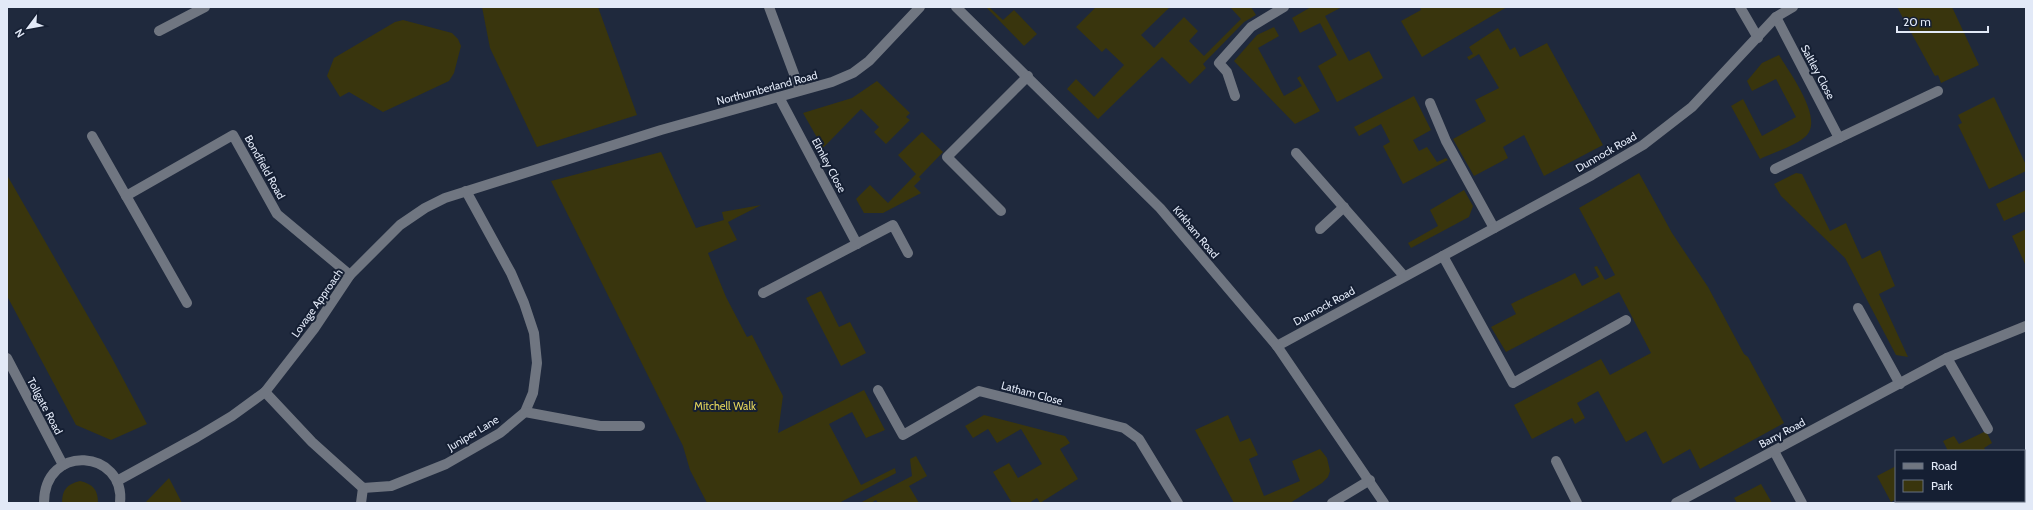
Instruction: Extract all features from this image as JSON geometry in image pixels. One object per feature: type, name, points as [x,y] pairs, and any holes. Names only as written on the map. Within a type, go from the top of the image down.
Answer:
[{"type":"street","points":[[159,31],[194,9],[204,7]]},
{"type":"street","points":[[769,7],[800,90]]},
{"type":"street","name":"Northumberland Road","points":[[596,150],[661,130],[832,82],[853,73],[869,61],[920,7]]},
{"type":"street","name":"Kirkham Road","points":[[956,7],[1028,76],[1160,208],[1277,346],[1370,480],[1384,503]]},
{"type":"street","points":[[1235,96],[1228,72],[1219,63],[1251,27],[1284,7]]},
{"type":"street","points":[[1740,7],[1758,38]]},
{"type":"street","name":"Dunnock Road","points":[[1277,346],[1643,145],[1692,107],[1776,17],[1793,7]]},
{"type":"street","name":"Saltley Close","points":[[1776,17],[1839,138]]},
{"type":"street","points":[[1001,211],[947,156],[1028,76]]},
{"type":"street","points":[[1774,169],[1938,91]]},
{"type":"street","name":"Elmley Close","points":[[779,97],[857,244]]},
{"type":"street","points":[[1430,103],[1446,141],[1494,228]]},
{"type":"street","name":"Bondfield Road","points":[[126,196],[233,135],[277,214],[350,274]]},
{"type":"street","points":[[92,136],[187,303]]},
{"type":"street","name":"Lovage Approach","points":[[117,481],[198,437],[232,416],[265,392],[314,329],[350,274],[400,225],[425,208],[445,198],[596,150]]},
{"type":"street","points":[[1296,153],[1404,276]]},
{"type":"street","name":"Juniper Lane","points":[[363,488],[391,486],[446,464],[500,433],[525,412],[533,393],[537,364],[534,333],[524,303],[511,273],[466,191]]},
{"type":"street","points":[[1320,228],[1344,207]]},
{"type":"street","points":[[763,293],[893,225],[908,253]]},
{"type":"street","points":[[1443,256],[1513,383],[1626,320]]},
{"type":"street","points":[[1858,308],[1900,384]]},
{"type":"street","name":"Barry Road","points":[[1676,503],[1947,358],[2026,326]]},
{"type":"street","name":"Tollgate Road","points":[[7,358],[62,465]]},
{"type":"street","points":[[1947,358],[1988,429]]},
{"type":"street","name":"Latham Close","points":[[878,390],[902,435],[980,391],[1124,428],[1139,439],[1178,503]]},
{"type":"street","points":[[265,392],[312,442],[363,488],[361,503]]},
{"type":"street","points":[[525,412],[600,426],[640,426]]},
{"type":"street","points":[[1774,451],[1802,503]]},
{"type":"street","points":[[44,503],[44,489],[50,475],[62,465],[78,460],[94,461],[108,469],[117,481],[120,503]]},
{"type":"street","points":[[1556,461],[1578,503]]},
{"type":"street","points":[[1332,503],[1370,480]]},
{"type":"green space","points":[[482,7],[598,7],[637,115],[537,147],[490,48]]},
{"type":"green space","points":[[986,7],[989,7],[1003,20],[1014,10],[1037,34],[1024,46]]},
{"type":"green space","points":[[1096,7],[1170,7],[1141,35],[1154,48],[1184,17],[1198,31],[1189,41],[1204,56],[1241,19],[1230,7],[1251,7],[1256,15],[1244,22],[1203,64],[1206,68],[1190,84],[1162,57],[1098,119],[1067,89],[1076,79],[1094,97],[1124,65],[1106,48],[1102,52],[1076,27]]},
{"type":"green space","points":[[1311,7],[1342,7],[1325,16],[1349,61],[1369,51],[1383,78],[1337,102],[1318,66],[1337,55],[1320,23],[1300,33],[1292,18]]},
{"type":"green space","points":[[1420,7],[1507,7],[1422,57],[1401,21],[1421,10]]},
{"type":"green space","points":[[1897,7],[1952,7],[1979,65],[1941,83],[1938,75],[1935,76]]},
{"type":"green space","points":[[403,20],[452,33],[458,39],[461,46],[454,73],[449,81],[383,112],[349,92],[340,97],[327,76],[334,58],[395,22]]},
{"type":"green space","points":[[1274,27],[1279,36],[1258,48],[1284,96],[1302,86],[1297,78],[1300,76],[1320,111],[1295,124],[1234,61],[1257,35]]},
{"type":"green space","points":[[1498,28],[1510,50],[1515,47],[1520,57],[1547,43],[1603,145],[1544,176],[1524,135],[1503,147],[1508,158],[1474,176],[1453,139],[1486,121],[1475,100],[1499,88],[1479,54],[1469,60],[1467,57],[1473,54],[1469,47]]},
{"type":"green space","points":[[1779,55],[1808,106],[1811,117],[1811,127],[1803,139],[1760,159],[1731,106],[1743,99],[1762,136],[1796,117],[1776,79],[1752,91],[1747,81],[1762,63]]},
{"type":"green space","points":[[877,81],[910,113],[906,117],[910,120],[886,144],[874,132],[879,127],[861,109],[823,148],[803,113],[852,98]]},
{"type":"green space","points":[[1414,96],[1431,130],[1413,140],[1419,151],[1427,147],[1437,162],[1446,158],[1448,160],[1403,184],[1383,146],[1390,142],[1381,124],[1359,136],[1354,127]]},
{"type":"green space","points":[[1994,97],[2026,165],[2026,171],[1989,189],[1958,125],[1962,123],[1958,115]]},
{"type":"green space","points":[[922,132],[943,152],[919,177],[921,179],[914,186],[921,193],[883,213],[864,213],[856,199],[870,185],[888,203],[916,174],[898,155]]},
{"type":"green space","name":"Mitchell Walk","points":[[661,152],[696,228],[724,220],[722,212],[761,205],[728,222],[737,240],[708,253],[726,297],[747,337],[752,335],[783,396],[778,433],[864,390],[885,430],[866,438],[852,412],[829,424],[861,485],[895,468],[896,473],[839,503],[707,503],[690,470],[683,446],[551,181]]},
{"type":"green space","points":[[1639,173],[1672,233],[1708,287],[1744,354],[1748,357],[1784,423],[1700,469],[1690,449],[1663,464],[1646,431],[1626,442],[1598,391],[1577,403],[1585,418],[1575,424],[1572,418],[1532,439],[1514,405],[1601,359],[1610,375],[1651,353],[1619,292],[1506,352],[1491,327],[1516,314],[1511,304],[1575,273],[1582,286],[1599,277],[1594,267],[1597,266],[1605,280],[1615,275],[1579,208]]},
{"type":"green space","points":[[1796,173],[1802,174],[1830,231],[1846,223],[1862,259],[1880,250],[1895,286],[1879,294],[1908,357],[1896,355],[1845,258],[1781,196],[1774,184]]},
{"type":"green space","points":[[7,175],[112,358],[147,424],[111,440],[76,425],[7,296]]},
{"type":"green space","points":[[1464,190],[1473,206],[1469,217],[1411,248],[1408,243],[1438,226],[1430,210]]},
{"type":"green space","points":[[2026,190],[2026,211],[2004,221],[1996,204]]},
{"type":"green space","points":[[2026,229],[2026,266],[2012,236]]},
{"type":"green space","points":[[821,291],[839,327],[850,322],[866,353],[841,366],[806,298]]},
{"type":"green space","points":[[984,415],[1065,436],[1070,443],[1060,449],[1078,479],[1040,503],[1037,498],[1029,503],[1012,503],[993,472],[1009,463],[1018,478],[1042,464],[1021,429],[997,443],[988,429],[973,438],[965,426]]},
{"type":"green space","points":[[1228,415],[1240,442],[1250,438],[1258,455],[1249,459],[1264,496],[1300,481],[1292,461],[1320,449],[1327,458],[1330,471],[1328,477],[1322,483],[1290,503],[1234,503],[1195,430]]},
{"type":"green space","points":[[1986,431],[1992,443],[1984,448],[1985,450],[1948,450],[1943,441],[1954,436],[1959,444]]},
{"type":"green space","points":[[916,456],[927,476],[909,486],[919,503],[878,503],[876,500],[871,503],[860,503],[912,476],[910,459]]},
{"type":"green space","points":[[1895,467],[1895,500],[1891,502],[1877,476]]},
{"type":"green space","points":[[169,478],[182,503],[145,503]]},
{"type":"green space","points":[[80,481],[94,488],[97,494],[98,503],[62,503],[63,494],[66,488]]},
{"type":"green space","points":[[1761,484],[1772,503],[1737,503],[1734,498]]}]
